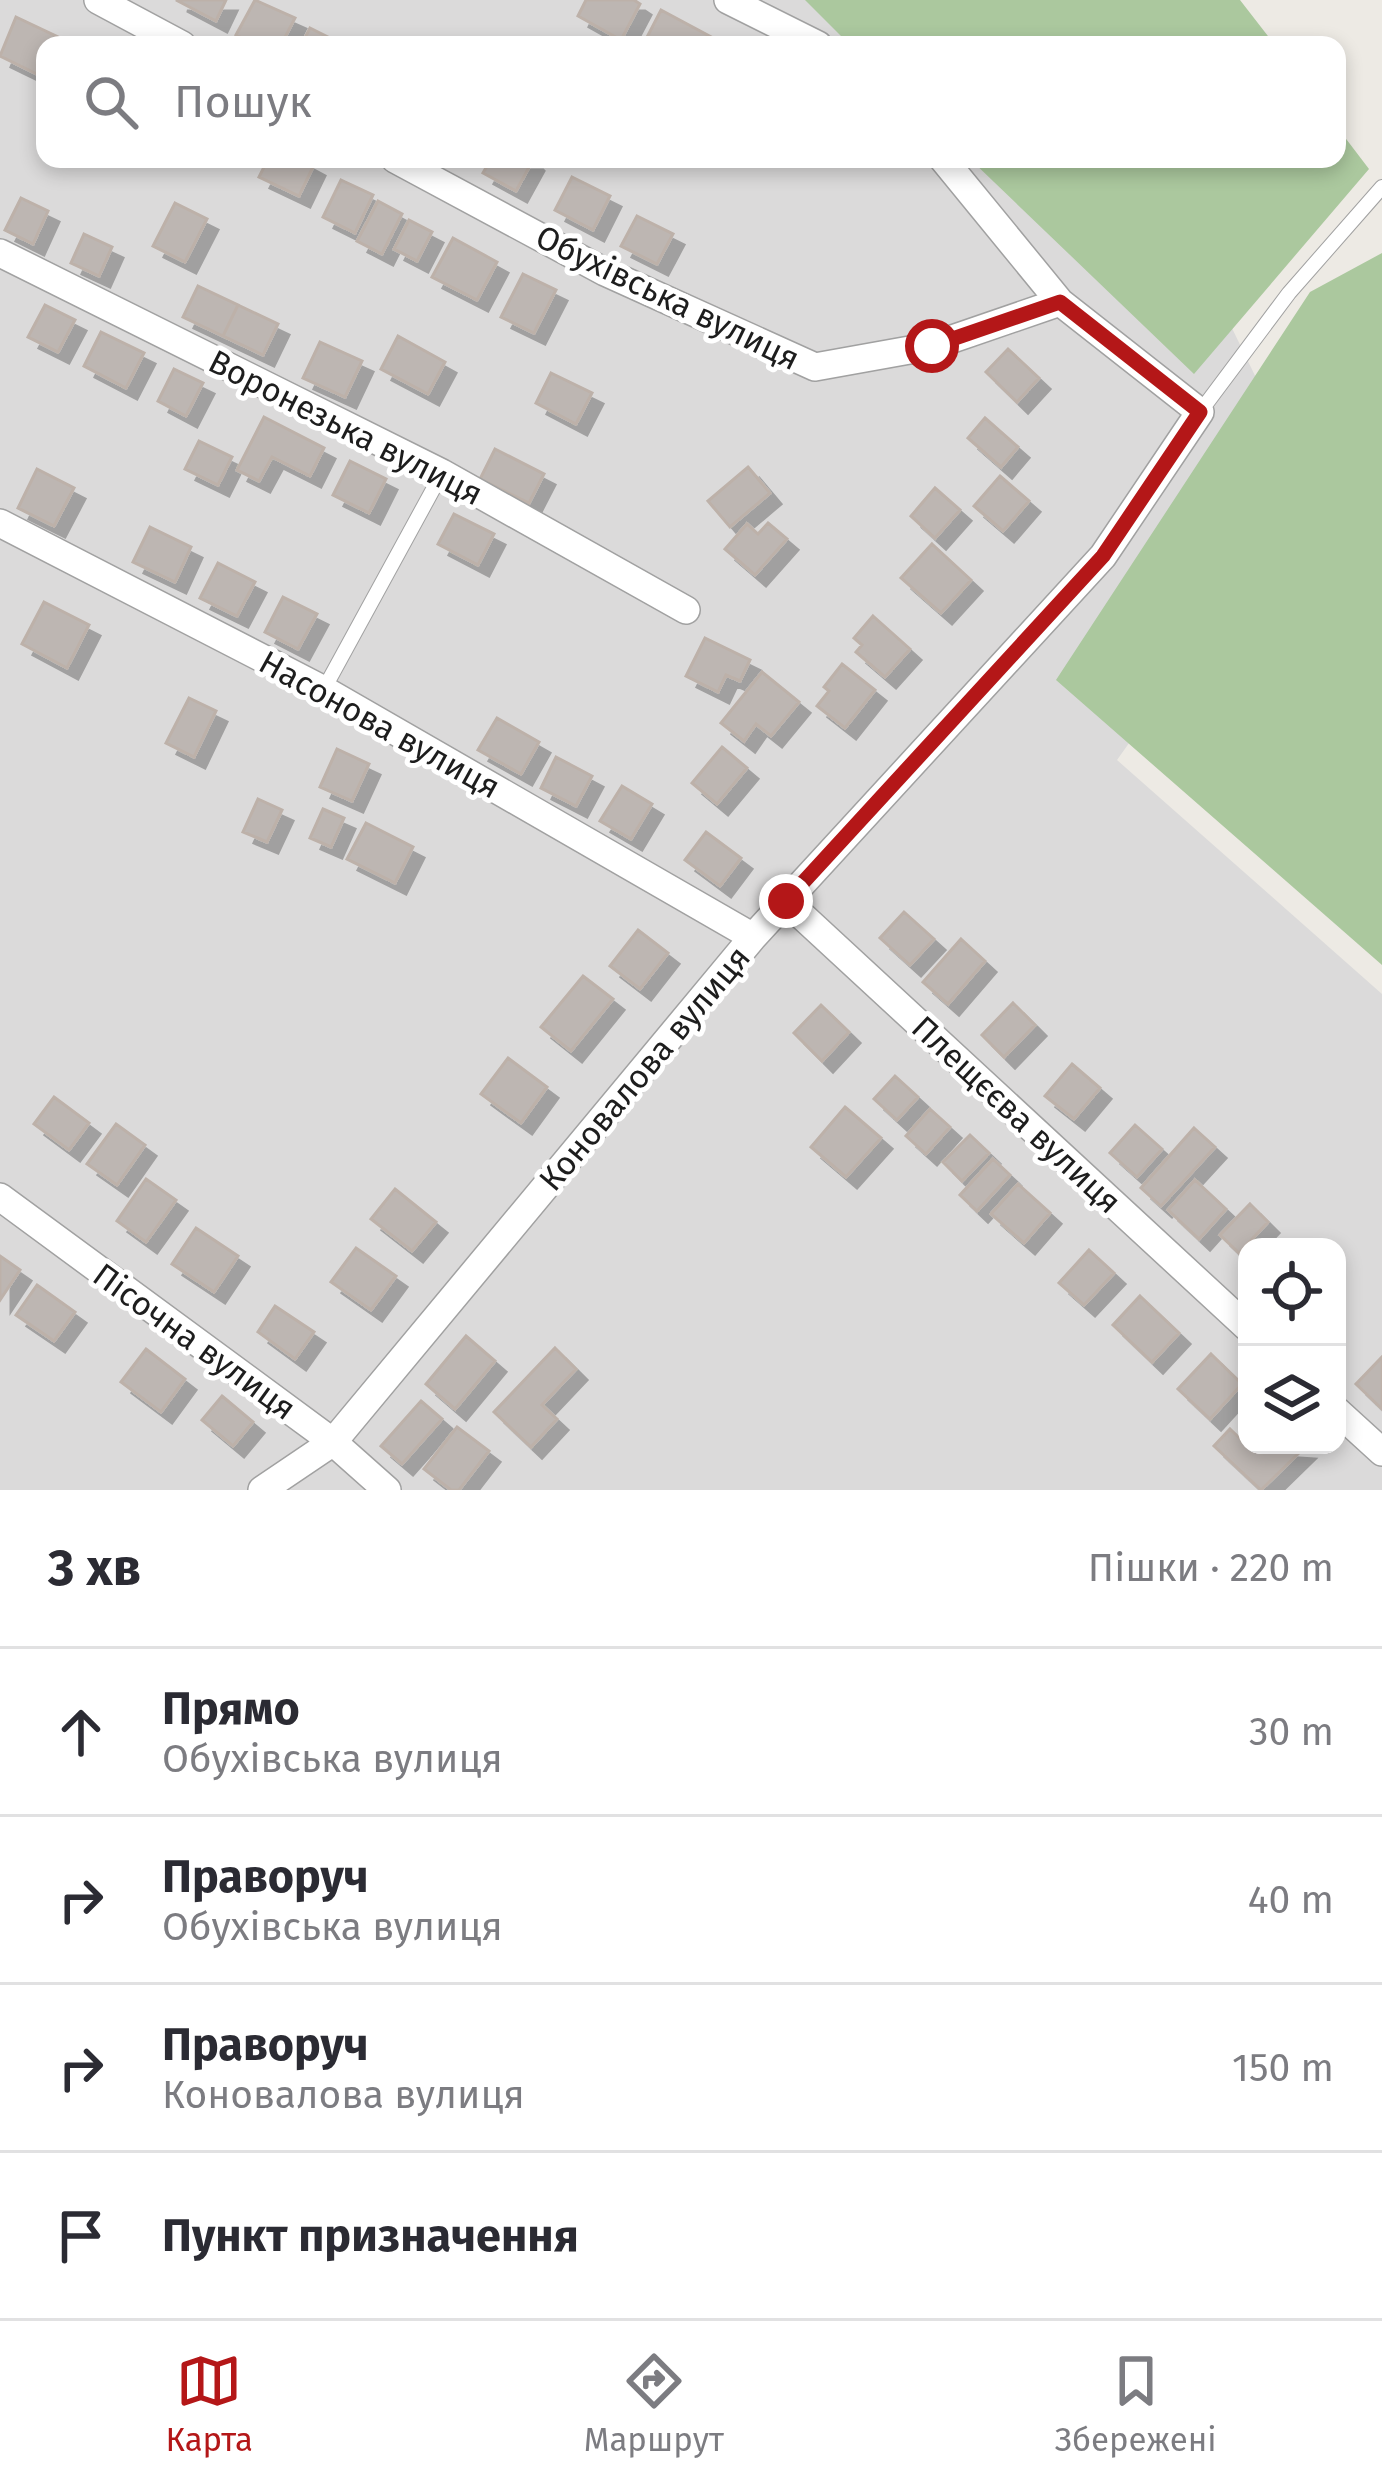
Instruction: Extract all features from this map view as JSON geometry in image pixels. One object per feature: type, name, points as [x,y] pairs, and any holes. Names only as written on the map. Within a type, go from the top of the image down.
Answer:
[{"type":"street","points":[[98,0],[165,36]]},
{"type":"street","points":[[728,0],[776,11],[807,36]]},
{"type":"street","name":"Обухівська вулиця","points":[[412,168],[605,272],[815,368],[932,346],[1060,302]]},
{"type":"street","points":[[950,168],[1060,302],[1200,412]]},
{"type":"street","name":"Воронезька вулиця","points":[[0,254],[442,473],[686,610]]},
{"type":"street","name":"Коновалова вулиця","points":[[262,1490],[333,1442],[753,937],[1103,556],[1200,412]]},
{"type":"street","name":"Насонова вулиця","points":[[0,523],[324,689],[753,937]]},
{"type":"street","name":"Плещєєва вулиця","points":[[786,901],[1238,1319]]},
{"type":"street","name":"Пісочна вулиця","points":[[0,1197],[333,1442],[387,1490]]},
{"type":"street","points":[[1346,1419],[1382,1452]]},
{"type":"lane","points":[[1200,412],[1289,293],[1382,187]]},
{"type":"lane","points":[[324,689],[442,473]]},
{"type":"shaded area","points":[[0,0],[1073,0],[1091,36],[36,36],[36,168],[1154,168],[1310,489],[1117,760],[1382,994],[1382,1490],[0,1490]]},
{"type":"green space","points":[[805,0],[1240,0],[1268,36],[841,36]]},
{"type":"green space","points":[[1346,139],[1369,169],[1194,374],[979,168],[1346,168]]},
{"type":"green space","points":[[1382,253],[1382,965],[1056,680],[1310,292]]},
{"type":"building","points":[[176,0],[226,0],[216,21]]},
{"type":"building","points":[[255,0],[295,18],[286,36],[236,35]]},
{"type":"building","points":[[586,0],[640,4],[623,36],[614,36],[578,16]]},
{"type":"building","points":[[661,10],[710,36],[648,36]]},
{"type":"building","points":[[16,17],[56,36],[36,36],[36,74],[0,56]]},
{"type":"building","points":[[264,168],[313,168],[299,196],[259,177]]},
{"type":"building","points":[[486,168],[529,168],[516,191],[483,173]]},
{"type":"building","points":[[572,177],[610,196],[593,230],[555,210]]},
{"type":"building","points":[[341,180],[373,195],[355,233],[323,217]]},
{"type":"building","points":[[21,198],[48,211],[33,244],[5,230]]},
{"type":"building","points":[[378,201],[402,214],[382,254],[357,241]]},
{"type":"building","points":[[175,203],[207,219],[185,262],[153,246]]},
{"type":"building","points":[[637,216],[673,234],[657,264],[621,246]]},
{"type":"building","points":[[409,220],[432,232],[417,261],[394,249]]},
{"type":"building","points":[[84,234],[112,247],[99,276],[71,263]]},
{"type":"building","points":[[453,238],[497,262],[477,300],[432,277]]},
{"type":"building","points":[[523,274],[556,290],[534,333],[501,317]]},
{"type":"building","points":[[198,286],[238,305],[223,336],[183,317]]},
{"type":"building","points":[[45,305],[75,320],[58,352],[28,337]]},
{"type":"building","points":[[238,305],[278,324],[263,355],[223,336]]},
{"type":"building","points":[[101,332],[144,353],[126,388],[84,366]]},
{"type":"building","points":[[398,336],[445,362],[428,394],[381,369]]},
{"type":"building","points":[[320,342],[362,361],[345,397],[303,378]]},
{"type":"building","points":[[1008,349],[1039,378],[1017,402],[986,372]]},
{"type":"building","points":[[174,369],[203,383],[186,416],[158,401]]},
{"type":"building","points":[[551,373],[592,393],[576,424],[536,403]]},
{"type":"building","points":[[264,417],[324,448],[310,476],[272,457],[259,481],[237,470]]},
{"type":"building","points":[[985,418],[1018,447],[1001,467],[968,438]]},
{"type":"building","points":[[199,441],[232,457],[218,485],[185,469]]},
{"type":"building","points":[[495,449],[544,474],[529,503],[480,479]]},
{"type":"building","points":[[350,461],[386,479],[369,513],[333,495]]},
{"type":"building","points":[[748,467],[770,493],[730,527],[708,501]]},
{"type":"building","points":[[37,469],[74,488],[54,526],[18,508]]},
{"type":"building","points":[[1000,476],[1029,501],[1003,531],[974,506]]},
{"type":"building","points":[[935,488],[960,510],[935,538],[911,516]]},
{"type":"building","points":[[454,514],[494,534],[478,565],[438,544]]},
{"type":"building","points":[[768,523],[787,539],[755,575],[725,549],[747,524],[758,534]]},
{"type":"building","points":[[150,527],[191,547],[175,582],[133,562]]},
{"type":"building","points":[[932,544],[971,580],[941,613],[901,578]]},
{"type":"building","points":[[218,563],[255,582],[237,616],[200,598]]},
{"type":"building","points":[[283,597],[317,614],[298,649],[265,632]]},
{"type":"building","points":[[44,602],[89,625],[67,668],[22,644]]},
{"type":"building","points":[[873,616],[910,649],[885,677],[856,652],[862,645],[854,638]]},
{"type":"building","points":[[705,638],[750,660],[740,681],[726,675],[718,692],[686,676]]},
{"type":"building","points":[[842,664],[875,690],[845,728],[817,706],[829,691],[824,687]]},
{"type":"building","points":[[762,672],[799,702],[771,736],[756,724],[744,741],[721,723]]},
{"type":"building","points":[[189,698],[216,711],[194,757],[166,743]]},
{"type":"building","points":[[497,718],[539,742],[521,774],[478,750]]},
{"type":"building","points":[[722,747],[747,768],[717,804],[692,783]]},
{"type":"building","points":[[337,749],[369,764],[352,801],[320,787]]},
{"type":"building","points":[[556,757],[592,776],[576,806],[541,788]]},
{"type":"building","points":[[622,786],[652,804],[631,839],[600,821]]},
{"type":"building","points":[[258,799],[282,810],[267,842],[243,832]]},
{"type":"building","points":[[323,809],[344,818],[331,847],[310,838]]},
{"type":"building","points":[[366,823],[413,847],[395,883],[347,859]]},
{"type":"building","points":[[706,832],[741,858],[720,886],[685,860]]},
{"type":"building","points":[[904,912],[934,939],[910,965],[880,938]]},
{"type":"building","points":[[638,930],[668,953],[640,989],[610,966]]},
{"type":"building","points":[[961,939],[985,961],[948,1004],[923,982]]},
{"type":"building","points":[[583,976],[613,999],[571,1051],[541,1027]]},
{"type":"building","points":[[1013,1003],[1035,1025],[1004,1057],[982,1035]]},
{"type":"building","points":[[821,1005],[849,1032],[822,1061],[794,1033]]},
{"type":"building","points":[[508,1058],[547,1087],[521,1123],[481,1094]]},
{"type":"building","points":[[1072,1064],[1100,1088],[1074,1119],[1045,1096]]},
{"type":"building","points":[[895,1076],[918,1097],[897,1120],[874,1099]]},
{"type":"building","points":[[54,1097],[89,1123],[69,1150],[34,1124]]},
{"type":"building","points":[[845,1107],[881,1138],[846,1177],[811,1147]]},
{"type":"building","points":[[930,1109],[950,1127],[926,1154],[906,1136]]},
{"type":"building","points":[[116,1124],[145,1145],[117,1185],[87,1164]]},
{"type":"building","points":[[1135,1125],[1162,1149],[1137,1177],[1110,1153]]},
{"type":"building","points":[[1194,1128],[1215,1147],[1161,1206],[1141,1188]]},
{"type":"building","points":[[970,1135],[989,1153],[962,1181],[943,1162]]},
{"type":"building","points":[[993,1159],[1010,1175],[977,1211],[960,1195]]},
{"type":"building","points":[[146,1179],[176,1200],[146,1242],[117,1221]]},
{"type":"building","points":[[1195,1180],[1226,1209],[1199,1239],[1168,1210]]},
{"type":"building","points":[[1018,1184],[1050,1213],[1024,1243],[991,1214]]},
{"type":"building","points":[[395,1189],[436,1222],[412,1251],[371,1219]]},
{"type":"building","points":[[1250,1204],[1268,1222],[1253,1238],[1238,1238],[1238,1252],[1220,1235]]},
{"type":"building","points":[[196,1228],[238,1256],[214,1292],[172,1264]]},
{"type":"building","points":[[356,1248],[396,1276],[371,1310],[331,1282]]},
{"type":"building","points":[[1089,1250],[1114,1273],[1084,1305],[1059,1283]]},
{"type":"building","points":[[0,1256],[20,1270],[0,1300]]},
{"type":"building","points":[[37,1285],[75,1312],[54,1341],[16,1315]]},
{"type":"building","points":[[1140,1296],[1179,1333],[1152,1362],[1113,1325]]},
{"type":"building","points":[[275,1306],[314,1332],[295,1359],[258,1332]]},
{"type":"building","points":[[466,1336],[495,1361],[455,1409],[426,1384]]},
{"type":"building","points":[[555,1348],[576,1369],[542,1405],[557,1419],[531,1447],[494,1412]]},
{"type":"building","points":[[146,1349],[185,1379],[161,1412],[121,1382]]},
{"type":"building","points":[[1211,1354],[1238,1380],[1238,1388],[1210,1419],[1178,1389]]},
{"type":"building","points":[[1382,1357],[1382,1409],[1356,1384]]},
{"type":"building","points":[[222,1396],[253,1422],[233,1446],[202,1420]]},
{"type":"building","points":[[421,1401],[442,1419],[402,1464],[381,1446]]},
{"type":"building","points":[[457,1427],[489,1451],[459,1490],[451,1490],[424,1469]]},
{"type":"building","points":[[1230,1429],[1238,1437],[1238,1454],[1298,1454],[1261,1490],[1214,1446]]},
{"type":"route","points":[[786,901],[1103,556],[1200,412],[1060,302],[932,346]]}]
